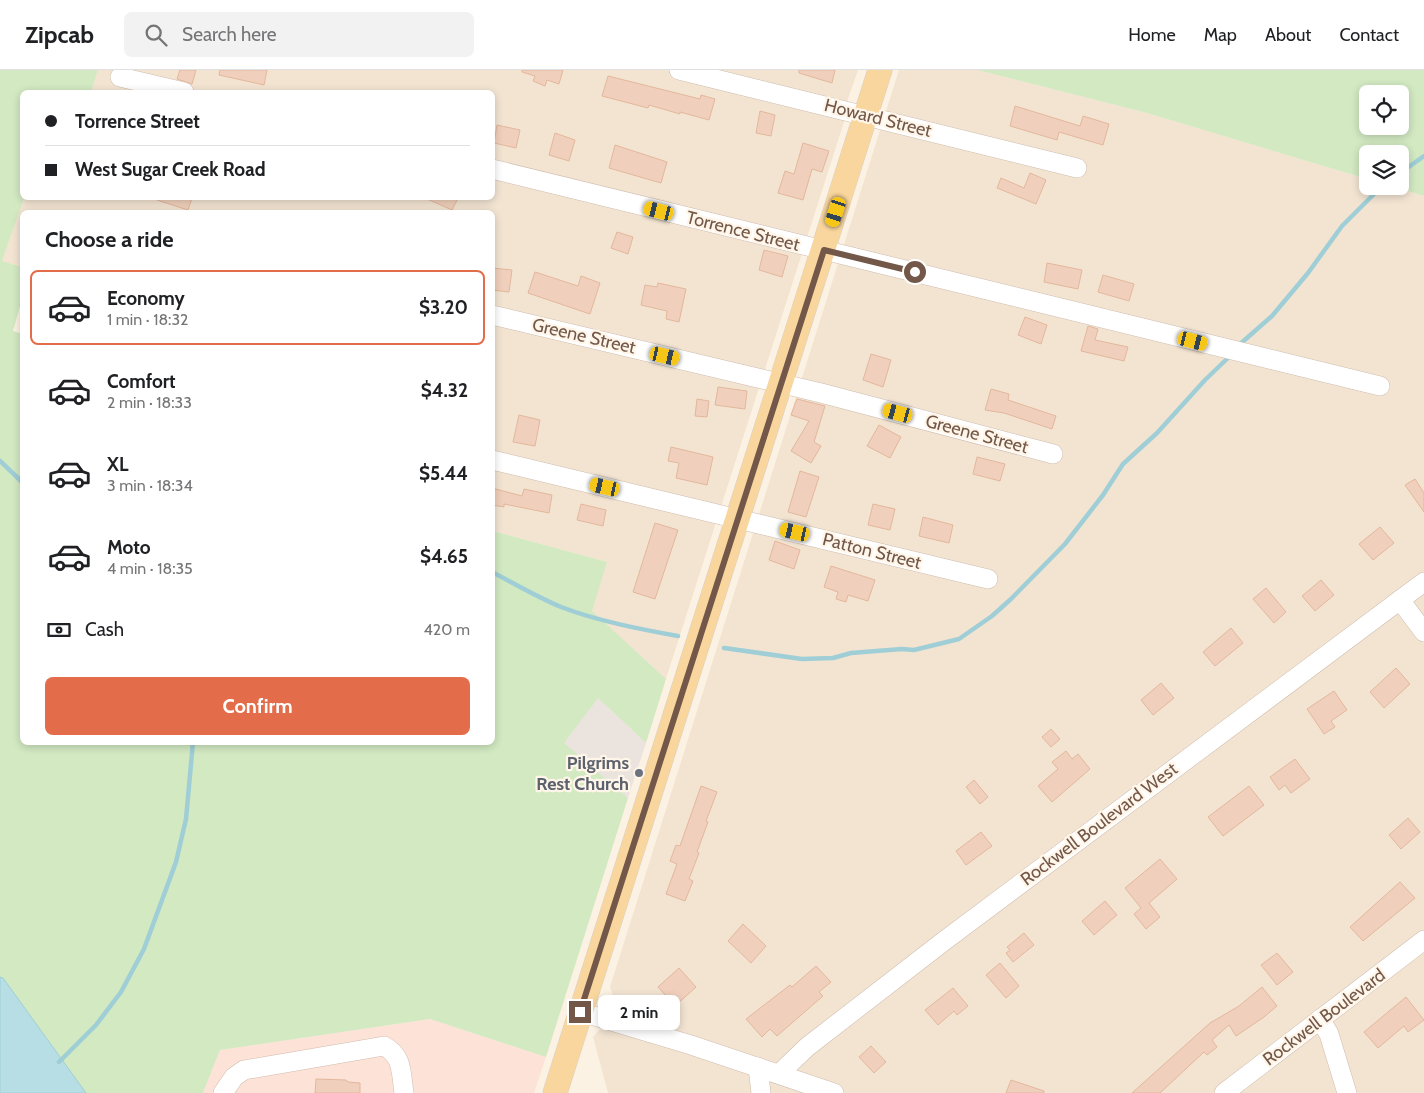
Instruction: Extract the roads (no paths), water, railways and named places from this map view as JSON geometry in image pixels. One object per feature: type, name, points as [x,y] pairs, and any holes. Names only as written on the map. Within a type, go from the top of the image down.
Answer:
[{"type":"main road","points":[[555,1093],[880,70]]},
{"type":"street","name":"Howard Street","points":[[679,70],[1077,168]]},
{"type":"street","points":[[120,77],[175,90]]},
{"type":"street","name":"Torrence Street","points":[[495,170],[1380,386]]},
{"type":"street","name":"Greene Street","points":[[495,316],[780,384],[1052,454]]},
{"type":"street","name":"Patton Street","points":[[495,461],[988,579]]},
{"type":"street","name":"Rockwell Boulevard West","points":[[779,1074],[807,1047],[944,941],[1424,582]]},
{"type":"street","points":[[1400,600],[1424,632]]},
{"type":"street","name":"Rockwell Boulevard","points":[[1224,1093],[1424,940]]},
{"type":"street","points":[[580,1012],[758,1067],[834,1093]]},
{"type":"street","points":[[1320,1019],[1329,1034],[1347,1093]]},
{"type":"street","points":[[223,1093],[234,1077],[244,1070],[384,1046],[394,1051],[399,1058],[404,1093]]},
{"type":"street","points":[[758,1067],[760,1093]]},
{"type":"water","points":[[0,977],[3,978],[86,1093],[0,1093]]},
{"type":"waterway","points":[[1409,167],[1424,156]]},
{"type":"waterway","points":[[1239,345],[1272,316],[1308,273],[1342,226],[1373,195]]},
{"type":"waterway","points":[[724,648],[802,659],[833,658],[851,653],[902,649],[914,650],[959,639],[992,616],[1011,599],[1065,544],[1103,495],[1123,464],[1157,433],[1205,380],[1231,355]]},
{"type":"waterway","points":[[0,461],[20,480]]},
{"type":"waterway","points":[[495,574],[543,599],[575,612],[619,624],[678,636]]},
{"type":"waterway","points":[[59,1062],[96,1025],[121,992],[144,949],[176,862],[186,819],[193,745]]},
{"type":"place","name":"Pilgrims Rest Church","points":[[639,773]]}]
